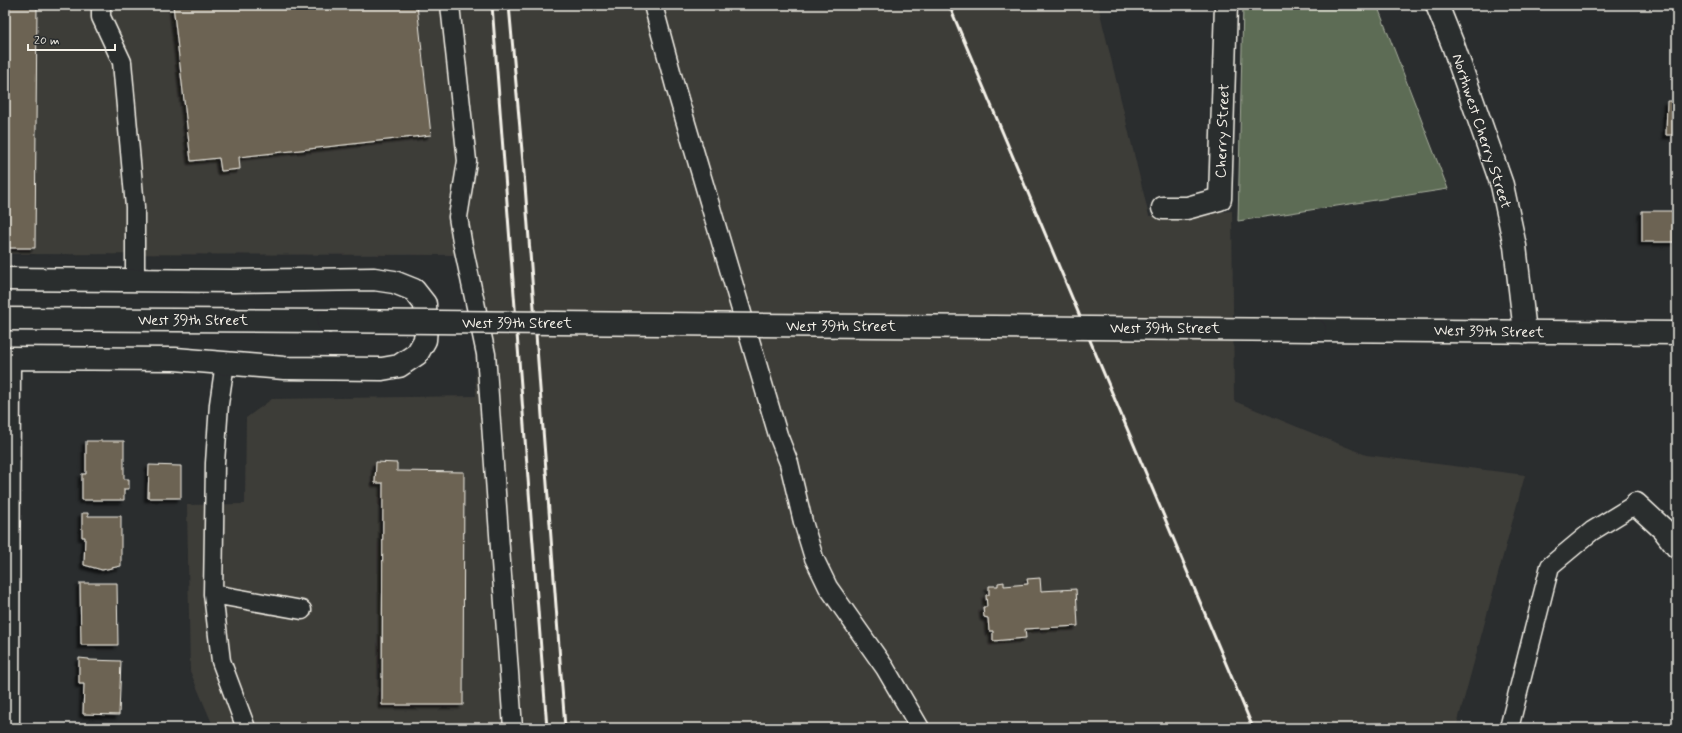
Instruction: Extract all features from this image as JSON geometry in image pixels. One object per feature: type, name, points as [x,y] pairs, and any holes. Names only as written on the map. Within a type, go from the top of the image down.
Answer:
[{"type":"street","name":"Cherry Street","points":[[1163,208],[1187,208],[1220,199],[1226,5]]},
{"type":"street","name":"Northwest Cherry Street","points":[[1437,5],[1465,78],[1502,185],[1515,246],[1525,332]]},
{"type":"street","points":[[5,279],[374,279],[394,282],[414,290],[425,304],[426,326],[425,340],[417,354],[399,366],[382,369],[284,368],[175,359],[7,358],[8,728]]},
{"type":"street","name":"West 39th Street","points":[[5,319],[1677,333]]},
{"type":"street","points":[[1636,504],[1663,529],[1677,547]]},
{"type":"lane","points":[[101,5],[102,17],[122,62],[134,207],[135,280]]},
{"type":"lane","points":[[450,5],[467,161],[458,217],[486,354],[513,728]]},
{"type":"lane","points":[[653,5],[674,86],[774,420],[789,463],[803,522],[814,558],[828,587],[885,668],[920,728]]},
{"type":"lane","points":[[225,363],[219,404],[215,463],[212,594],[221,661],[246,728]]},
{"type":"lane","points":[[1509,728],[1550,566],[1592,531],[1636,504]]},
{"type":"lane","points":[[212,594],[302,610]]},
{"type":"shaded area","points":[[5,5],[1098,5],[1149,216],[1232,211],[1234,401],[1366,455],[1525,475],[1456,728],[214,728],[190,671],[187,505],[245,504],[246,418],[272,399],[476,396],[473,255],[5,254]]},
{"type":"green space","points":[[1243,5],[1377,5],[1448,189],[1238,221]]},
{"type":"building","points":[[5,5],[37,5],[35,248],[5,248]]},
{"type":"building","points":[[173,5],[417,5],[431,135],[239,157],[240,169],[221,171],[219,158],[191,161]]},
{"type":"building","points":[[1667,101],[1677,101],[1677,135],[1666,135]]},
{"type":"building","points":[[1642,211],[1677,211],[1677,242],[1642,242]]},
{"type":"building","points":[[86,441],[124,441],[124,479],[129,479],[129,489],[124,489],[124,500],[82,500],[82,474],[86,474]]},
{"type":"building","points":[[376,462],[397,463],[397,471],[464,472],[463,705],[382,705],[383,483],[375,483]]},
{"type":"building","points":[[149,465],[181,466],[181,498],[148,498]]},
{"type":"building","points":[[82,513],[88,513],[88,516],[121,516],[121,566],[102,570],[84,565],[85,537],[82,537]]},
{"type":"building","points":[[1040,578],[1041,591],[1076,589],[1078,626],[1025,629],[1026,638],[993,641],[993,631],[989,631],[988,618],[984,617],[983,607],[987,607],[986,595],[989,595],[989,586],[998,586],[998,583],[1004,582],[1004,586],[1028,584],[1027,579]]},
{"type":"building","points":[[80,583],[117,583],[118,645],[81,645]]},
{"type":"building","points":[[79,658],[89,660],[121,661],[119,715],[83,714],[84,684],[79,684]]},
{"type":"railway","points":[[492,5],[547,728]]},
{"type":"railway","points":[[509,5],[525,185],[565,728]]},
{"type":"railway","points":[[949,5],[1253,728]]}]
